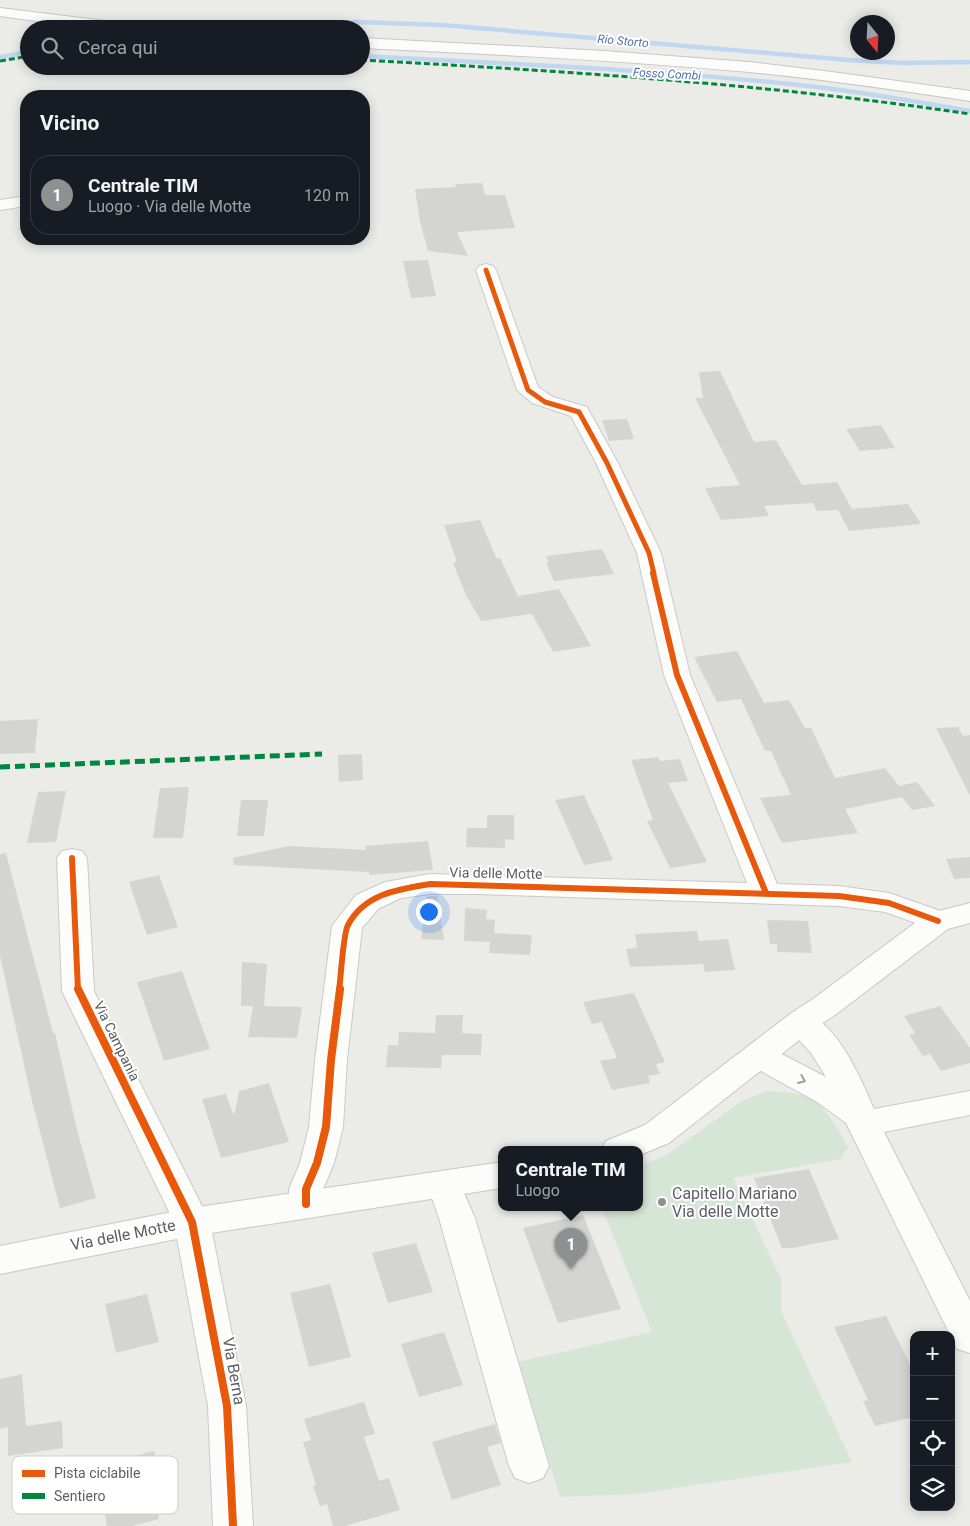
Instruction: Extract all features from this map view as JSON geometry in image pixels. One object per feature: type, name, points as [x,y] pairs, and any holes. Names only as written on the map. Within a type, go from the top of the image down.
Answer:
[{"type":"street","points":[[0,12],[61,20]]},
{"type":"street","points":[[370,43],[670,60],[750,67],[899,85],[970,96]]},
{"type":"street","points":[[0,205],[20,202]]},
{"type":"street","points":[[486,270],[528,390],[534,397],[579,412],[607,463],[649,553],[677,675],[766,894]]},
{"type":"street","name":"Via Campania","points":[[72,858],[78,991],[192,1222]]},
{"type":"street","name":"Via delle Motte","points":[[306,1204],[306,1189],[316,1163],[326,1127],[331,1060],[347,926],[367,902],[395,889],[430,884],[839,896],[889,903],[938,921]]},
{"type":"street","points":[[628,1146],[657,1134],[801,1022],[824,1007],[938,921],[970,913]]},
{"type":"street","points":[[801,1022],[816,1034],[826,1047],[851,1092],[861,1119],[967,1327]]},
{"type":"street","points":[[759,1056],[780,1069],[829,1093],[861,1119],[970,1103]]},
{"type":"street","name":"Via delle Motte","points":[[0,1260],[192,1222],[498,1176]]},
{"type":"street","points":[[444,1184],[457,1218],[529,1466]]},
{"type":"street","name":"Via Berna","points":[[192,1222],[227,1406],[233,1526]]},
{"type":"green space","points":[[766,1091],[788,1093],[809,1098],[821,1106],[848,1147],[841,1159],[733,1178],[781,1279],[781,1311],[852,1462],[635,1494],[560,1497],[518,1362],[652,1332],[603,1211],[643,1211],[643,1165],[667,1155],[740,1102]]},
{"type":"building","points":[[482,183],[485,195],[505,195],[515,228],[457,232],[468,256],[428,251],[420,222],[415,189],[456,187],[455,184]]},
{"type":"building","points":[[428,260],[436,296],[411,298],[403,261]]},
{"type":"building","points":[[720,371],[754,442],[776,440],[802,485],[837,482],[852,509],[908,504],[921,524],[849,531],[838,510],[817,511],[813,503],[764,506],[769,516],[721,520],[705,488],[740,485],[695,398],[703,398],[699,372]]},
{"type":"building","points":[[627,419],[634,439],[609,441],[602,420]]},
{"type":"building","points":[[881,425],[895,448],[860,451],[846,429]]},
{"type":"building","points":[[480,520],[497,559],[500,558],[518,596],[559,589],[591,646],[553,652],[532,614],[481,621],[466,595],[453,563],[457,562],[444,525]]},
{"type":"building","points":[[602,549],[614,574],[554,581],[546,563],[549,563],[546,556]]},
{"type":"building","points":[[737,651],[764,703],[789,700],[805,728],[811,728],[835,778],[885,768],[899,786],[917,782],[935,806],[912,810],[902,797],[845,809],[858,833],[782,843],[760,798],[791,795],[771,751],[765,751],[741,699],[717,702],[694,657]]},
{"type":"building","points":[[38,719],[35,753],[0,754],[0,721]]},
{"type":"building","points":[[958,727],[963,736],[970,735],[970,796],[936,728]]},
{"type":"building","points":[[362,754],[363,780],[339,782],[338,755]]},
{"type":"building","points":[[658,757],[660,761],[680,759],[688,781],[668,783],[707,862],[670,868],[647,821],[653,820],[631,760]]},
{"type":"building","points":[[189,787],[183,838],[153,838],[160,788]]},
{"type":"building","points":[[66,791],[56,842],[27,843],[38,792]]},
{"type":"building","points":[[584,795],[613,860],[584,865],[555,800]]},
{"type":"building","points":[[241,800],[268,800],[264,836],[237,836]]},
{"type":"building","points":[[487,815],[514,815],[514,840],[505,839],[505,848],[466,847],[467,828],[487,828]]},
{"type":"building","points":[[428,841],[433,870],[369,875],[369,872],[234,865],[233,858],[289,846],[366,850],[365,846]]},
{"type":"building","points":[[6,853],[53,1033],[55,1033],[77,1130],[96,1198],[60,1208],[33,1105],[0,956],[0,854]]},
{"type":"building","points":[[970,857],[970,878],[954,879],[946,859]]},
{"type":"building","points":[[159,875],[178,927],[147,935],[129,882]]},
{"type":"building","points":[[427,896],[437,896],[444,940],[421,939]]},
{"type":"building","points":[[465,908],[487,910],[486,919],[495,920],[494,933],[532,935],[530,955],[489,953],[490,942],[464,941]]},
{"type":"building","points":[[767,920],[808,921],[812,953],[777,952],[777,944],[770,944]]},
{"type":"building","points":[[697,931],[699,941],[728,939],[735,970],[705,972],[703,964],[630,967],[626,949],[637,948],[635,934]]},
{"type":"building","points":[[242,962],[267,964],[264,1006],[302,1007],[297,1038],[248,1037],[253,1006],[241,1006]]},
{"type":"building","points":[[182,971],[210,1049],[164,1061],[137,982]]},
{"type":"building","points":[[634,993],[665,1062],[656,1064],[660,1074],[648,1076],[650,1083],[612,1090],[600,1061],[617,1058],[602,1022],[592,1024],[583,1002]]},
{"type":"building","points":[[940,1006],[970,1048],[970,1063],[941,1071],[930,1054],[923,1056],[909,1035],[915,1033],[904,1016]]},
{"type":"building","points":[[436,1015],[463,1015],[462,1033],[482,1034],[481,1055],[442,1055],[441,1068],[386,1067],[388,1045],[398,1045],[399,1032],[435,1033]]},
{"type":"building","points":[[269,1083],[289,1142],[221,1158],[202,1099],[226,1094],[234,1116],[239,1091]]},
{"type":"building","points":[[809,1169],[839,1239],[792,1248],[782,1248],[754,1178]]},
{"type":"building","points":[[583,1215],[621,1309],[558,1323],[523,1228]]},
{"type":"building","points":[[416,1243],[433,1292],[388,1303],[372,1253]]},
{"type":"building","points":[[330,1284],[351,1357],[309,1367],[290,1293]]},
{"type":"building","points":[[147,1294],[159,1342],[116,1353],[105,1304]]},
{"type":"building","points":[[886,1316],[910,1364],[910,1418],[875,1426],[863,1401],[868,1400],[834,1327]]},
{"type":"building","points":[[444,1332],[463,1385],[419,1397],[401,1344]]},
{"type":"building","points":[[22,1374],[26,1426],[62,1421],[63,1448],[8,1456],[8,1427],[0,1429],[0,1379]]},
{"type":"building","points":[[364,1402],[375,1434],[364,1437],[379,1481],[389,1478],[400,1510],[345,1526],[333,1526],[327,1504],[320,1506],[313,1486],[316,1485],[303,1442],[311,1440],[304,1419]]},
{"type":"building","points":[[495,1424],[501,1443],[487,1447],[501,1485],[452,1500],[432,1442]]},
{"type":"building","points":[[154,1451],[155,1456],[135,1456]]},
{"type":"building","points":[[105,1514],[158,1514],[159,1519],[132,1526],[107,1526]]},
{"type":"waterway","name":"Rio Storto","points":[[370,22],[442,25],[848,60],[903,63],[970,62]]},
{"type":"waterway","name":"Rio Storto","points":[[0,57],[20,54]]},
{"type":"waterway","name":"Fosso Combi","points":[[370,56],[589,68],[760,81],[855,92],[970,111]]},
{"type":"marked path","points":[[0,61],[20,58]]},
{"type":"marked path","points":[[370,60],[590,73],[742,85],[818,93],[970,114]]},
{"type":"marked path","points":[[0,767],[322,754]]},
{"type":"cycle path","points":[[486,270],[528,390],[545,402],[579,412],[607,463],[649,553],[677,675],[766,893]]},
{"type":"cycle path","points":[[72,858],[78,991],[192,1222],[227,1406],[233,1526]]},
{"type":"cycle path","points":[[306,1204],[306,1189],[317,1163],[326,1127],[331,1060],[347,926],[367,902],[395,889],[430,884],[477,884],[839,896],[889,903],[938,921]]},
{"type":"place","name":"Capitello Mariano Via delle Motte","points":[[662,1202]]},
{"type":"place","name":"Centrale TIM","points":[[571,1269]]}]
